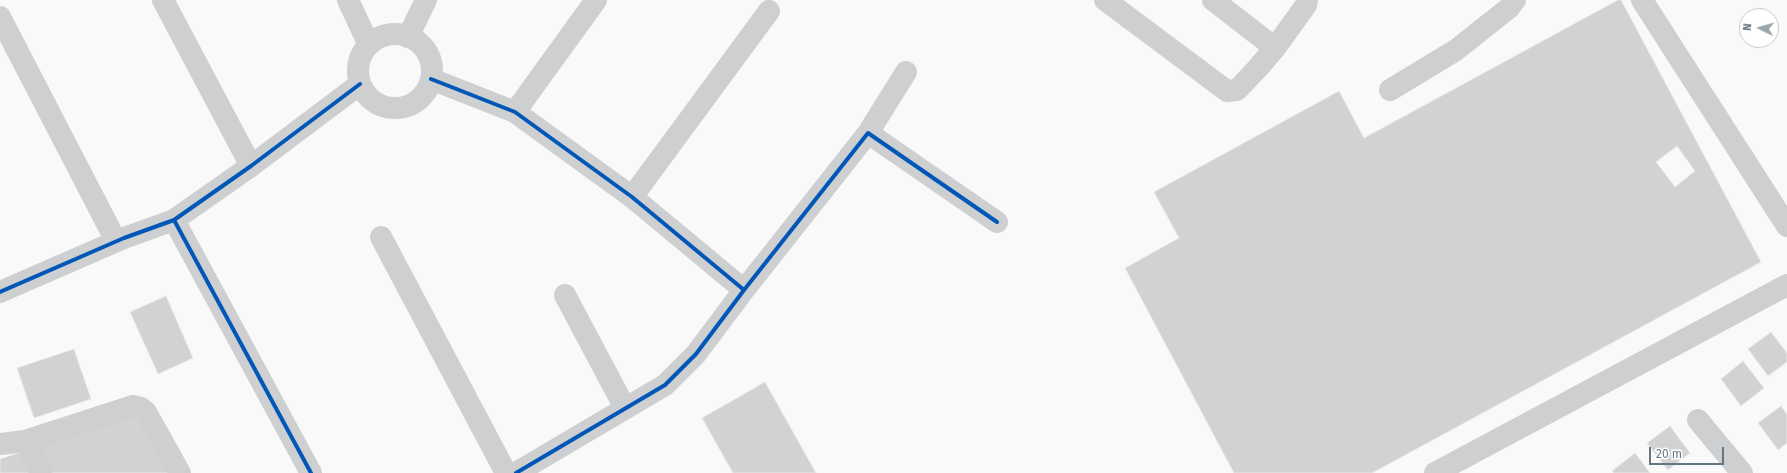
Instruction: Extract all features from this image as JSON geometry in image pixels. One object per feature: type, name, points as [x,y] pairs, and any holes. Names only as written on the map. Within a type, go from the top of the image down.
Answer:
[{"type":"street","points":[[163,0],[251,166]]},
{"type":"street","points":[[348,0],[369,45]]},
{"type":"street","points":[[408,37],[426,0]]},
{"type":"street","points":[[514,112],[596,0]]},
{"type":"street","points":[[1105,0],[1227,92],[1238,90],[1275,48],[1306,5],[1307,0]]},
{"type":"street","points":[[1213,0],[1275,48]]},
{"type":"street","points":[[1390,90],[1456,50],[1509,8],[1515,0]]},
{"type":"street","points":[[1642,0],[1787,226]]},
{"type":"street","points":[[632,197],[769,11]]},
{"type":"street","points":[[0,17],[116,241]]},
{"type":"street","points":[[398,34],[417,42],[424,49],[430,59],[432,69],[431,79],[426,90],[419,99],[409,106],[397,108],[386,107],[375,102],[366,94],[360,84],[358,74],[359,63],[363,53],[369,45],[388,35],[398,34]]},
{"type":"street","points":[[516,473],[664,385],[696,354],[744,290],[868,133],[906,72]]},
{"type":"street","points":[[431,79],[514,112],[632,197],[744,290]]},
{"type":"street","points":[[0,292],[116,241],[174,220],[251,166],[360,84]]},
{"type":"street","points":[[868,133],[997,222]]},
{"type":"street","points":[[174,220],[311,473]]},
{"type":"street","points":[[381,237],[506,473]]},
{"type":"street","points":[[1436,473],[1787,285]]},
{"type":"street","points":[[565,295],[625,408]]},
{"type":"street","points":[[0,444],[25,441],[133,406],[141,408],[146,412],[180,473]]},
{"type":"street","points":[[1698,420],[1742,473]]},
{"type":"street","points":[[25,441],[41,473]]},
{"type":"building","points":[[1618,0],[1621,0],[1761,262],[1372,473],[1234,473],[1125,268],[1179,238],[1154,192],[1339,91],[1364,138]]},
{"type":"building","points":[[1677,146],[1695,171],[1675,187],[1656,162]]},
{"type":"building","points":[[166,296],[193,358],[158,374],[130,312]]},
{"type":"building","points":[[1771,332],[1787,353],[1787,362],[1768,376],[1748,349]]},
{"type":"building","points":[[74,349],[91,399],[34,418],[17,368]]},
{"type":"building","points":[[1743,361],[1764,388],[1741,406],[1721,379]]},
{"type":"building","points":[[765,382],[816,473],[733,473],[702,418]]},
{"type":"building","points":[[1781,406],[1787,415],[1787,443],[1778,450],[1758,423]]},
{"type":"building","points":[[136,414],[168,473],[0,473],[0,459]]},
{"type":"building","points":[[1670,426],[1690,453],[1668,470],[1647,443]]},
{"type":"building","points":[[1635,453],[1650,473],[1614,473],[1612,471]]},
{"type":"cycle path","points":[[431,79],[515,112],[632,197],[744,290],[696,354],[665,385],[516,473]]},
{"type":"cycle path","points":[[0,292],[124,238],[174,220],[251,166],[360,84]]},
{"type":"cycle path","points":[[744,290],[868,133],[997,222]]},
{"type":"cycle path","points":[[174,220],[311,473]]}]
